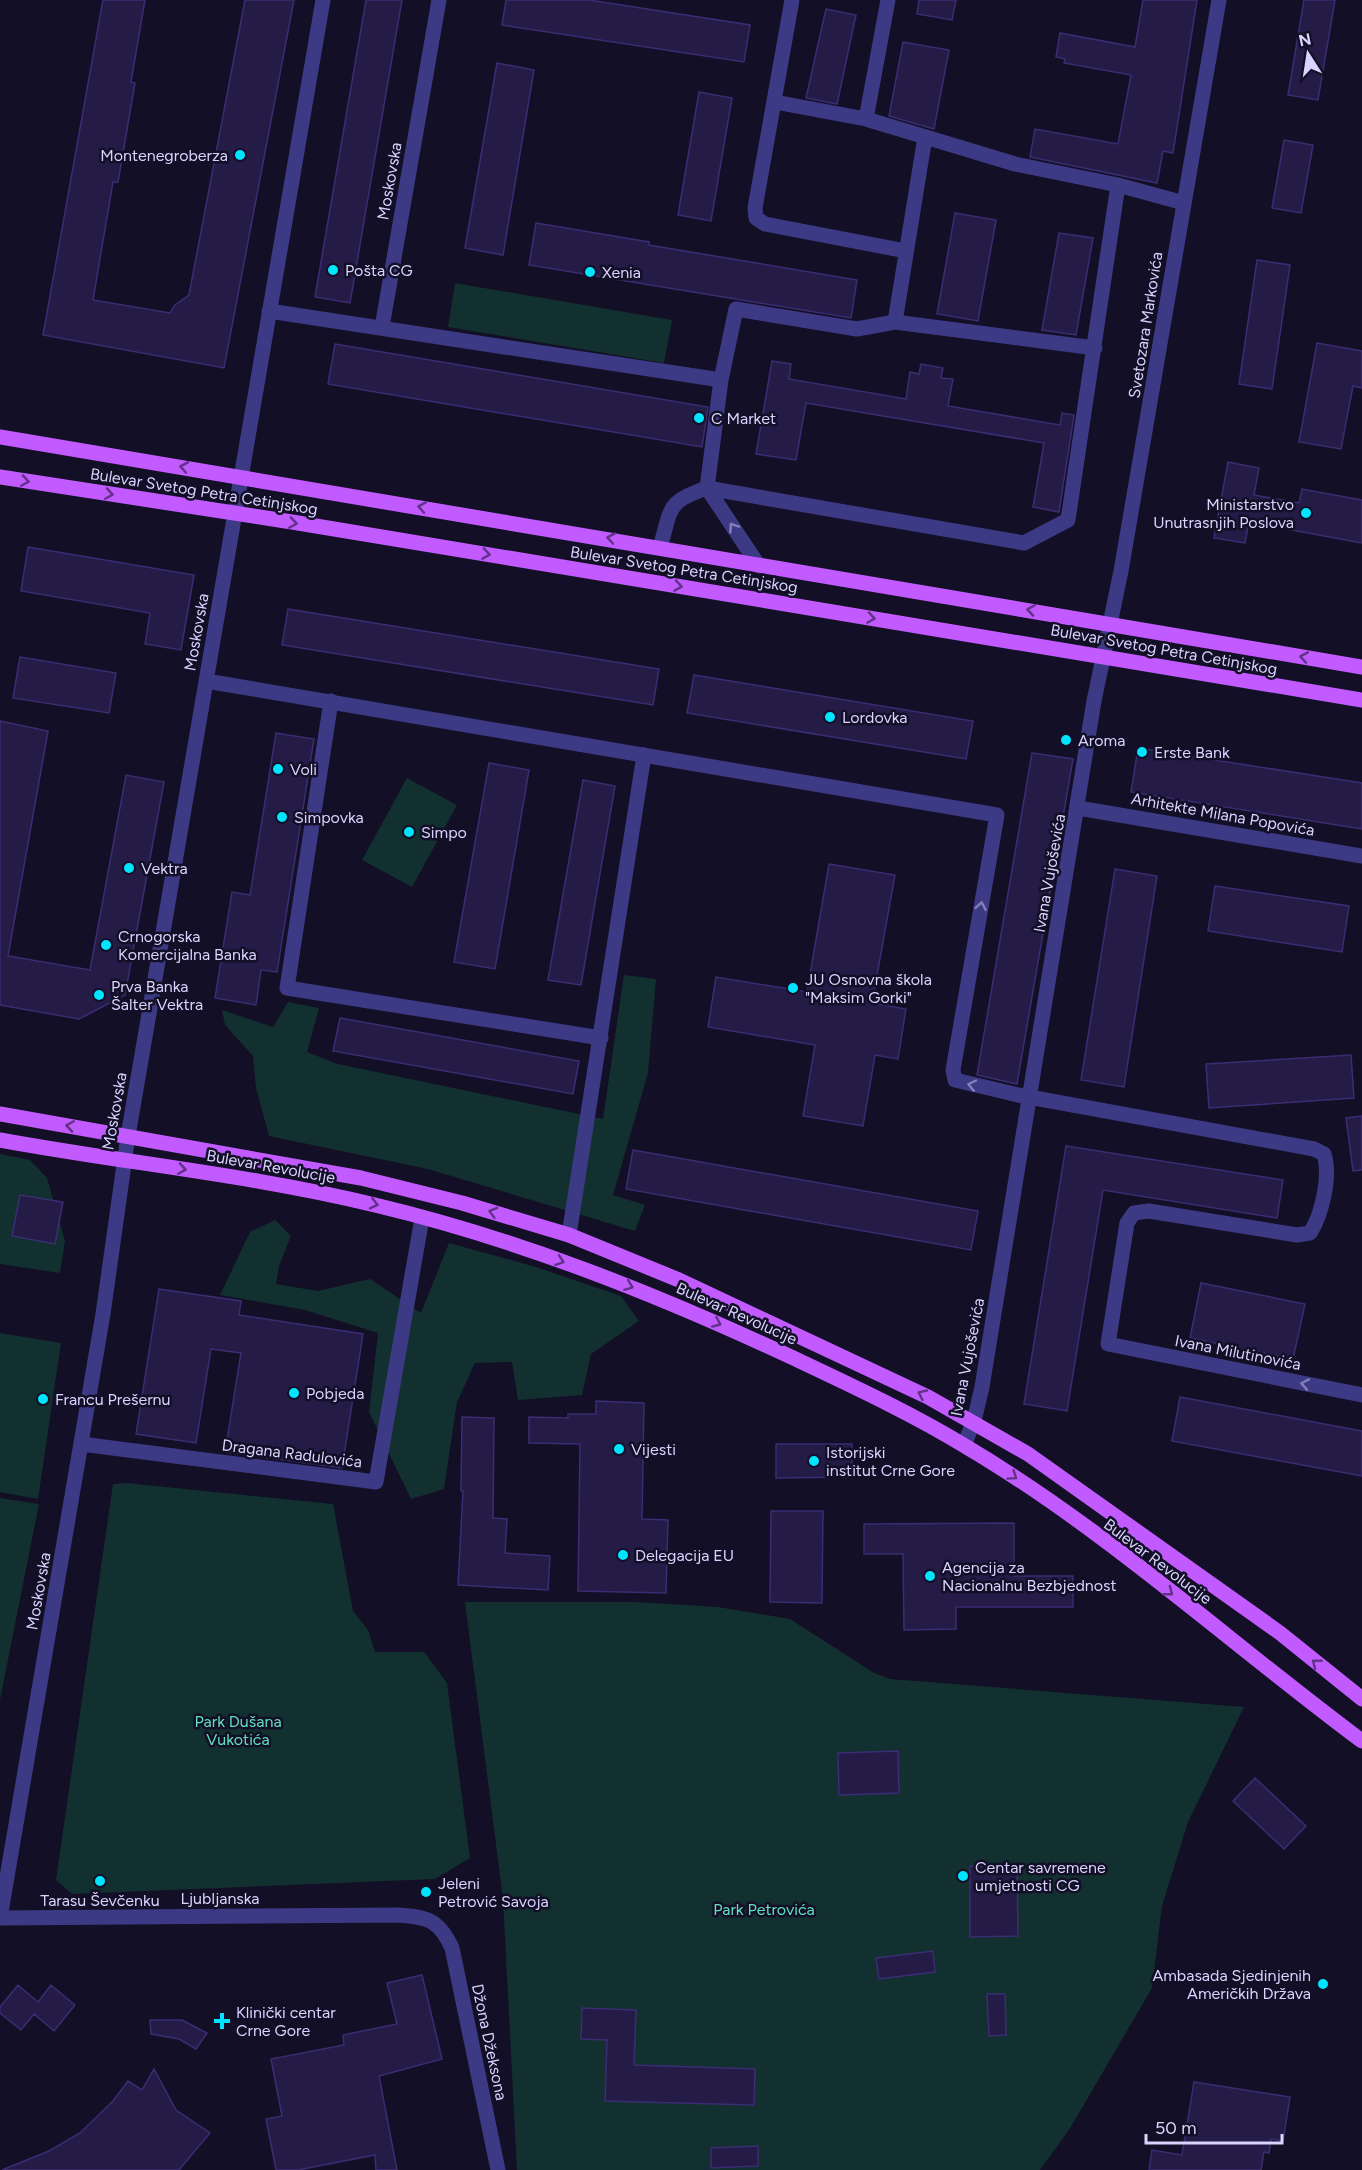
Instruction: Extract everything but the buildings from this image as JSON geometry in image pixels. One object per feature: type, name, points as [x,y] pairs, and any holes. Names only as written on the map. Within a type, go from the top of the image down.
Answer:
[{"type":"main road","name":"Bulevar Svetog Petra Cetinjskog","points":[[0,437],[1362,666]]},
{"type":"main road","name":"Bulevar Svetog Petra Cetinjskog","points":[[0,477],[236,513],[1362,700]]},
{"type":"main road","name":"Bulevar Revolucije","points":[[0,1114],[361,1178],[462,1203],[569,1235],[705,1291],[974,1421],[1028,1454],[1280,1633],[1362,1699]]},
{"type":"main road","name":"Bulevar Revolucije","points":[[0,1140],[338,1196],[520,1247],[672,1303],[815,1368],[964,1445],[1019,1480],[1123,1557],[1362,1741]]},
{"type":"street","name":"Moskovska","points":[[0,1918],[103,1314],[128,1136],[323,0]]},
{"type":"street","name":"Moskovska","points":[[382,327],[439,0]]},
{"type":"street","points":[[792,0],[755,208],[756,218],[765,224],[906,251]]},
{"type":"street","points":[[866,119],[888,0]]},
{"type":"street","name":"Svetozara Markovića","points":[[1103,656],[1121,571],[1219,0]]},
{"type":"street","points":[[775,102],[866,119],[1015,164],[1118,185],[1184,203]]},
{"type":"street","points":[[895,322],[925,136]]},
{"type":"street","points":[[660,547],[669,512],[674,503],[682,496],[707,488],[1024,543],[1068,520],[1118,185]]},
{"type":"street","points":[[707,488],[721,380],[736,309],[857,329],[895,322],[1095,348]]},
{"type":"street","points":[[269,311],[721,380]]},
{"type":"street","name":"Bulevar Svetog Petra Cetinjskog","points":[[707,488],[759,566]]},
{"type":"street","name":"Ivana Vujoševića","points":[[964,1445],[974,1421],[982,1387],[1103,656]]},
{"type":"street","points":[[206,681],[997,815],[953,1075],[959,1082],[1030,1096]]},
{"type":"street","points":[[332,701],[287,988],[601,1038]]},
{"type":"street","points":[[569,1235],[644,754]]},
{"type":"street","name":"Arhitekte Milana Popovića","points":[[1078,808],[1362,856]]},
{"type":"street","name":"Ivana Milutinovića","points":[[1030,1096],[1314,1149],[1324,1154],[1328,1165],[1317,1223],[1310,1233],[1297,1235],[1149,1211],[1134,1213],[1127,1223],[1108,1344],[1362,1395]]},
{"type":"street","name":"Dragana Radulovića","points":[[81,1444],[376,1482],[422,1218]]},
{"type":"street","name":"Ljubljanska","points":[[0,1918],[398,1915],[427,1919],[439,1925]]},
{"type":"street","name":"Džona Džeksona","points":[[439,1925],[452,1948],[498,2170]]},
{"type":"green space","points":[[455,283],[672,320],[664,363],[448,327]]},
{"type":"green space","name":"Simpo","points":[[407,778],[457,805],[412,887],[362,860]]},
{"type":"green space","points":[[624,975],[656,979],[648,1073],[613,1195],[645,1205],[635,1231],[428,1169],[269,1136],[256,1088],[253,1056],[225,1025],[222,1010],[273,1027],[288,1002],[319,1008],[307,1052],[338,1064],[603,1119]]},
{"type":"green space","points":[[0,1154],[30,1160],[47,1178],[65,1241],[60,1273],[0,1264]]},
{"type":"green space","points":[[275,1220],[291,1236],[279,1266],[276,1284],[318,1291],[370,1279],[421,1313],[449,1243],[536,1267],[621,1296],[639,1321],[591,1354],[582,1395],[518,1400],[512,1362],[475,1363],[457,1402],[444,1489],[411,1499],[369,1412],[378,1333],[305,1310],[220,1295],[250,1232]]},
{"type":"green space","points":[[0,1333],[61,1343],[38,1499],[0,1492]]},
{"type":"green space","name":"Park Dušana Vukotića","points":[[127,1483],[333,1504],[353,1611],[368,1630],[375,1652],[424,1652],[447,1683],[470,1858],[435,1879],[72,1894],[56,1880],[113,1484]]},
{"type":"green space","points":[[0,1498],[39,1504],[0,1700]]},
{"type":"green space","name":"Park Petrovića","points":[[465,1602],[636,1602],[718,1607],[790,1619],[874,1673],[890,1679],[1244,1707],[1188,1822],[1162,1906],[1152,1988],[1069,2130],[1040,2170],[517,2170],[503,1899]]},
{"type":"place","name":"Montenegroberza","points":[[240,155]]},
{"type":"place","name":"Pošta CG","points":[[333,270]]},
{"type":"place","name":"Xenia","points":[[590,272]]},
{"type":"place","name":"C Market","points":[[699,418]]},
{"type":"place","name":"Ministarstvo Unutrasnjih Poslova","points":[[1306,513]]},
{"type":"place","name":"Lordovka","points":[[830,717]]},
{"type":"place","name":"Aroma","points":[[1066,740]]},
{"type":"place","name":"Erste Bank","points":[[1142,752]]},
{"type":"place","name":"Voli","points":[[278,769]]},
{"type":"place","name":"Simpovka","points":[[282,817]]},
{"type":"place","name":"Simpo","points":[[409,832]]},
{"type":"place","name":"Vektra","points":[[129,868]]},
{"type":"place","name":"Crnogorska Komercijalna Banka","points":[[106,945]]},
{"type":"place","name":"JU Osnovna škola \"Maksim Gorki\"","points":[[793,988]]},
{"type":"place","name":"Prva Banka Šalter Vektra","points":[[99,995]]},
{"type":"place","name":"Pobjeda","points":[[294,1393]]},
{"type":"place","name":"Francu Prešernu","points":[[43,1399]]},
{"type":"place","name":"Vijesti","points":[[619,1449]]},
{"type":"place","name":"Istorijski institut Crne Gore","points":[[814,1461]]},
{"type":"place","name":"Delegacija EU","points":[[623,1555]]},
{"type":"place","name":"Agencija za Nacionalnu Bezbjednost","points":[[930,1576]]},
{"type":"place","name":"Centar savremene umjetnosti CG","points":[[963,1876]]},
{"type":"place","name":"Tarasu Ševčenku","points":[[100,1881]]},
{"type":"place","name":"Jeleni Petrović Savoja","points":[[426,1892]]},
{"type":"place","name":"Ambasada Sjedinjenih Američkih Država","points":[[1323,1984]]},
{"type":"place","name":"Klinički centar Crne Gore","points":[[222,2021]]}]
